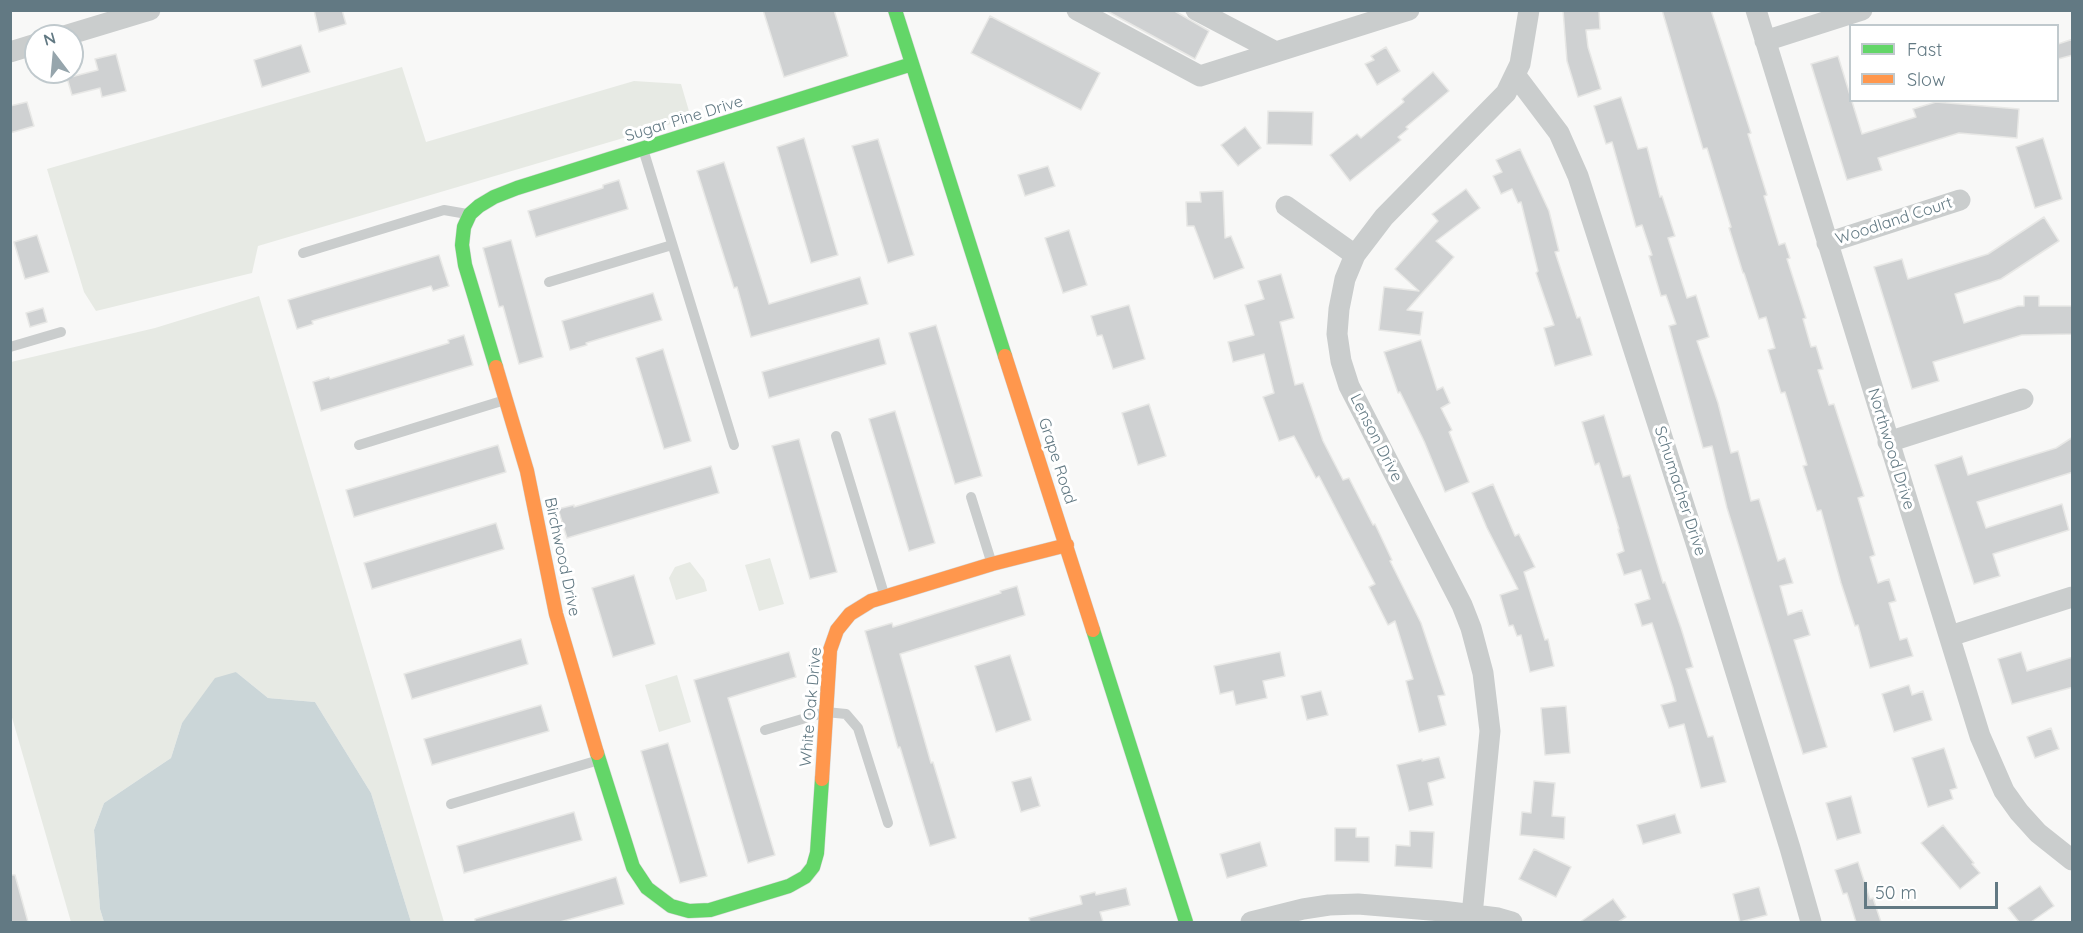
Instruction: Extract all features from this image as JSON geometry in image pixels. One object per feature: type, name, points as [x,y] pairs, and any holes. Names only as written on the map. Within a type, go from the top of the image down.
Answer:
[{"type":"street","points":[[84,30],[150,10]]},
{"type":"street","name":"Grape Road","points":[[895,10],[1186,922]]},
{"type":"street","points":[[1077,10],[1200,76],[1409,10]]},
{"type":"street","points":[[1196,10],[1276,52]]},
{"type":"street","name":"Lenson Drive","points":[[1472,915],[1490,731],[1483,673],[1471,628],[1462,605],[1349,386],[1341,362],[1337,334],[1345,279],[1355,255],[1384,217],[1487,115],[1506,93],[1516,76],[1529,10]]},
{"type":"street","name":"Northwood Drive","points":[[1756,10],[1980,736],[2004,791],[2019,812],[2038,833],[2073,860]]},
{"type":"street","points":[[1765,41],[1862,10]]},
{"type":"street","name":"Sugar Pine Drive","points":[[470,214],[494,197],[912,64]]},
{"type":"street","name":"Schumacher Drive","points":[[1516,76],[1559,133],[1578,176],[1702,560],[1811,922]]},
{"type":"street","name":"Woodland Court","points":[[1827,243],[1960,200]]},
{"type":"street","points":[[1286,206],[1355,255]]},
{"type":"street","name":"Birchwood Drive","points":[[470,214],[464,227],[462,245],[465,265],[527,471],[556,614],[633,867],[647,888],[658,898]]},
{"type":"street","points":[[1888,442],[2023,399]]},
{"type":"street","name":"White Oak Drive","points":[[658,898],[689,911],[710,910],[789,886],[805,877],[813,867],[817,853],[830,650],[837,630],[850,614],[872,601],[992,564],[1067,545]]},
{"type":"street","points":[[1950,636],[2073,597]]},
{"type":"street","points":[[1251,922],[1303,909],[1358,904],[1472,915],[1512,922]]},
{"type":"lane","points":[[643,149],[734,445]]},
{"type":"lane","points":[[303,253],[444,210],[470,214]]},
{"type":"lane","points":[[549,282],[672,245]]},
{"type":"lane","points":[[10,347],[62,332]]},
{"type":"lane","points":[[359,445],[506,400]]},
{"type":"lane","points":[[836,436],[885,597]]},
{"type":"lane","points":[[971,497],[992,564]]},
{"type":"lane","points":[[765,730],[826,712],[846,714],[858,728],[888,823]]},
{"type":"lane","points":[[451,804],[599,759]]},
{"type":"lane","points":[[676,922],[678,908]]},
{"type":"shaded area","points":[[402,67],[426,142],[634,81],[681,84],[691,118],[258,246],[252,273],[96,311],[84,292],[47,169]]},
{"type":"shaded area","points":[[259,296],[444,922],[411,922],[371,793],[315,702],[268,698],[236,672],[182,723],[171,758],[104,803],[94,830],[100,909],[104,922],[71,922],[11,714],[11,362],[155,328]]},
{"type":"shaded area","points":[[770,558],[784,604],[759,611],[745,565]]},
{"type":"shaded area","points":[[690,562],[704,580],[707,591],[676,600],[669,578],[675,567]]},
{"type":"shaded area","points":[[236,672],[268,698],[315,702],[371,793],[411,922],[104,922],[100,909],[94,830],[104,803],[171,758],[182,723],[215,678]]},
{"type":"shaded area","points":[[677,675],[691,722],[659,732],[645,685]]},
{"type":"building","points":[[314,10],[342,10],[346,24],[319,32]]},
{"type":"building","points":[[763,10],[834,10],[848,56],[784,77]]},
{"type":"building","points":[[1105,10],[1173,10],[1209,31],[1195,59]]},
{"type":"building","points":[[1563,10],[1599,10],[1600,29],[1586,30],[1588,47],[1601,89],[1578,97],[1567,61]]},
{"type":"building","points":[[1662,10],[1711,10],[1751,133],[1748,134],[1767,195],[1764,196],[1779,245],[1785,243],[1790,258],[1787,259],[1806,318],[1803,319],[1811,347],[1816,346],[1823,369],[1818,370],[1829,405],[1834,404],[1864,496],[1858,498],[1875,555],[1870,557],[1878,583],[1889,579],[1896,601],[1889,603],[1900,640],[1907,638],[1913,656],[1870,668],[1858,625],[1855,626],[1841,583],[1821,510],[1817,511],[1803,466],[1807,465],[1785,392],[1781,393],[1768,350],[1775,348],[1766,317],[1759,319],[1743,273],[1707,148],[1703,149]]},
{"type":"building","points":[[990,16],[1100,73],[1081,110],[971,53]]},
{"type":"building","points":[[2073,39],[2073,55],[2059,59],[2059,44]]},
{"type":"building","points":[[301,45],[310,72],[262,87],[254,60]]},
{"type":"building","points":[[1386,47],[1400,71],[1377,85],[1365,64],[1374,60],[1371,56]]},
{"type":"building","points":[[116,54],[126,91],[102,97],[100,88],[72,95],[69,84],[84,84],[84,74],[98,70],[95,59]]},
{"type":"building","points":[[1838,56],[1849,92],[1849,102],[1852,102],[1862,134],[1916,117],[1913,109],[1936,102],[2019,109],[2017,138],[1959,133],[1878,158],[1882,170],[1847,180],[1811,64]]},
{"type":"building","points":[[1433,72],[1449,91],[1406,127],[1408,129],[1398,137],[1401,140],[1350,181],[1330,155],[1357,134],[1361,138],[1404,102],[1402,99]]},
{"type":"building","points":[[1621,97],[1638,149],[1647,147],[1660,197],[1662,196],[1675,236],[1668,238],[1687,298],[1696,295],[1709,337],[1697,341],[1718,403],[1731,453],[1738,451],[1751,501],[1759,499],[1778,561],[1785,558],[1793,583],[1780,586],[1788,615],[1802,610],[1810,635],[1794,640],[1827,747],[1803,754],[1727,508],[1712,446],[1703,448],[1669,326],[1676,324],[1666,295],[1661,296],[1649,256],[1652,255],[1642,225],[1636,227],[1612,142],[1606,144],[1594,106]]},
{"type":"building","points":[[27,102],[34,126],[10,133],[10,106]]},
{"type":"building","points":[[1268,111],[1313,112],[1312,145],[1267,144]]},
{"type":"building","points":[[1245,127],[1261,148],[1238,166],[1221,145]]},
{"type":"building","points":[[804,138],[838,255],[811,263],[777,147]]},
{"type":"building","points":[[2043,138],[2062,199],[2035,208],[2016,147]]},
{"type":"building","points":[[878,139],[914,255],[888,263],[852,146]]},
{"type":"building","points":[[1520,149],[1549,211],[1559,251],[1555,252],[1592,355],[1555,366],[1544,328],[1554,325],[1536,273],[1538,271],[1521,202],[1518,203],[1512,189],[1501,194],[1493,176],[1502,172],[1496,160]]},
{"type":"building","points":[[724,162],[769,304],[860,277],[868,304],[751,337],[737,287],[734,288],[697,171]]},
{"type":"building","points":[[1048,166],[1055,186],[1025,196],[1018,175]]},
{"type":"building","points":[[619,180],[628,209],[536,237],[528,211],[603,188],[603,185]]},
{"type":"building","points":[[1466,189],[1480,208],[1436,241],[1454,257],[1407,310],[1423,312],[1420,335],[1379,330],[1384,287],[1419,291],[1395,269],[1438,221],[1432,214]]},
{"type":"building","points":[[1223,191],[1225,238],[1231,236],[1244,268],[1214,279],[1194,226],[1187,226],[1186,202],[1201,202],[1200,192]]},
{"type":"building","points":[[2044,217],[2059,241],[2001,279],[1955,294],[1964,323],[2024,306],[2024,296],[2039,296],[2039,306],[2073,306],[2073,334],[2022,335],[1933,362],[1939,381],[1912,389],[1874,267],[1902,259],[1908,279],[1988,254]]},
{"type":"building","points":[[1069,230],[1087,285],[1063,293],[1045,238]]},
{"type":"building","points":[[37,235],[49,272],[25,279],[14,242]]},
{"type":"building","points":[[511,240],[543,357],[519,364],[503,306],[499,307],[483,248]]},
{"type":"building","points":[[439,255],[449,286],[433,291],[431,286],[312,321],[313,324],[297,329],[288,300]]},
{"type":"building","points":[[1281,274],[1294,318],[1280,322],[1295,385],[1303,383],[1323,441],[1343,480],[1349,478],[1373,525],[1375,524],[1392,560],[1390,561],[1421,623],[1445,695],[1438,696],[1446,725],[1419,732],[1406,681],[1413,679],[1395,621],[1388,625],[1369,587],[1375,584],[1319,476],[1316,478],[1294,436],[1279,441],[1263,397],[1274,393],[1264,354],[1233,362],[1228,342],[1254,335],[1245,305],[1264,299],[1258,281]]},
{"type":"building","points":[[653,293],[662,320],[570,350],[562,321]]},
{"type":"building","points":[[1129,305],[1145,359],[1113,369],[1102,335],[1097,336],[1091,316]]},
{"type":"building","points":[[43,308],[47,322],[30,327],[26,313]]},
{"type":"building","points":[[936,325],[982,476],[955,484],[909,333]]},
{"type":"building","points":[[464,335],[473,365],[321,411],[313,382],[329,377],[330,379],[449,343],[448,340]]},
{"type":"building","points":[[879,338],[886,364],[769,398],[762,372]]},
{"type":"building","points":[[1421,340],[1437,390],[1443,387],[1450,403],[1441,408],[1452,430],[1449,432],[1469,482],[1445,492],[1424,441],[1400,392],[1398,393],[1384,352]]},
{"type":"building","points":[[663,349],[691,441],[664,449],[636,358]]},
{"type":"building","points":[[1149,404],[1166,456],[1138,465],[1122,413]]},
{"type":"building","points":[[895,411],[935,543],[909,551],[869,419]]},
{"type":"building","points":[[1604,415],[1623,477],[1630,475],[1663,583],[1665,582],[1681,628],[1693,667],[1686,669],[1708,737],[1713,736],[1726,782],[1701,788],[1684,724],[1669,728],[1661,705],[1676,701],[1673,688],[1652,623],[1642,626],[1635,604],[1650,599],[1641,570],[1624,575],[1617,554],[1624,551],[1619,529],[1599,463],[1595,465],[1582,422]]},
{"type":"building","points":[[2073,437],[2073,472],[1977,502],[1986,528],[2062,504],[2069,530],[1993,554],[2000,576],[1974,584],[1935,465],[1962,456],[1968,475],[2056,448]]},
{"type":"building","points":[[799,439],[837,572],[810,579],[772,446]]},
{"type":"building","points":[[498,445],[506,472],[354,517],[346,490]]},
{"type":"building","points":[[711,466],[719,493],[567,538],[558,509],[574,505],[574,507]]},
{"type":"building","points":[[1493,484],[1515,536],[1519,534],[1535,567],[1524,572],[1545,640],[1548,639],[1554,666],[1530,672],[1521,635],[1517,636],[1513,625],[1509,626],[1500,595],[1518,589],[1472,493]]},
{"type":"building","points":[[496,523],[504,549],[372,589],[364,563]]},
{"type":"building","points":[[634,575],[655,644],[613,657],[592,588]]},
{"type":"building","points":[[1017,586],[1025,615],[900,654],[931,763],[933,762],[956,838],[930,846],[900,747],[898,748],[865,631],[892,623],[893,627]]},
{"type":"building","points":[[521,639],[528,664],[412,699],[404,674]]},
{"type":"building","points":[[789,652],[796,677],[728,698],[775,855],[748,863],[694,680]]},
{"type":"building","points":[[1280,652],[1285,676],[1263,681],[1267,698],[1236,705],[1233,691],[1220,694],[1214,666]]},
{"type":"building","points":[[2021,652],[2027,671],[2073,657],[2073,687],[2012,704],[1998,659]]},
{"type":"building","points":[[1010,655],[1031,720],[996,732],[975,666]]},
{"type":"building","points":[[1909,685],[1912,695],[1923,691],[1932,720],[1894,732],[1882,694]]},
{"type":"building","points":[[1321,691],[1328,715],[1307,720],[1301,696]]},
{"type":"building","points":[[541,705],[549,731],[432,765],[424,739]]},
{"type":"building","points":[[1566,706],[1570,753],[1545,755],[1541,708]]},
{"type":"building","points":[[2051,728],[2059,749],[2035,758],[2027,737]]},
{"type":"building","points":[[668,743],[707,876],[680,883],[641,751]]},
{"type":"building","points":[[1944,748],[1957,788],[1950,790],[1953,799],[1928,807],[1912,758]]},
{"type":"building","points":[[1439,757],[1445,778],[1428,783],[1433,805],[1409,811],[1397,765]]},
{"type":"building","points":[[1031,777],[1040,806],[1021,812],[1012,782]]},
{"type":"building","points":[[1534,781],[1555,783],[1552,816],[1565,817],[1564,839],[1520,835],[1522,812],[1531,813]]},
{"type":"building","points":[[1851,796],[1861,833],[1837,840],[1826,803]]},
{"type":"building","points":[[574,812],[582,840],[464,873],[457,846]]},
{"type":"building","points":[[1675,814],[1681,833],[1643,844],[1637,825]]},
{"type":"building","points":[[1943,825],[1980,873],[1960,889],[1921,843]]},
{"type":"building","points":[[1335,828],[1356,828],[1356,837],[1369,837],[1369,862],[1335,861]]},
{"type":"building","points":[[1410,831],[1434,832],[1432,868],[1395,866],[1396,845],[1410,846]]},
{"type":"building","points":[[1260,842],[1267,866],[1227,878],[1220,854]]},
{"type":"building","points":[[1534,849],[1571,867],[1556,897],[1519,879]]},
{"type":"building","points":[[1858,862],[1870,899],[1873,898],[1881,922],[1856,922],[1847,893],[1843,894],[1835,870]]},
{"type":"building","points":[[10,875],[15,875],[28,922],[10,922]]},
{"type":"building","points":[[616,877],[624,904],[560,922],[475,922],[475,919]]},
{"type":"building","points":[[2040,886],[2054,906],[2031,922],[2019,922],[2008,908]]},
{"type":"building","points":[[1759,887],[1767,915],[1740,922],[1733,894]]},
{"type":"building","points":[[1126,888],[1130,905],[1100,912],[1103,922],[1030,922],[1029,918],[1082,904],[1080,896]]},
{"type":"building","points":[[1613,899],[1626,917],[1618,922],[1580,922]]},
{"type":"traffic: fast","points":[[895,10],[1005,356]]},
{"type":"traffic: fast","points":[[496,367],[465,265],[462,245],[464,227],[470,214],[479,206],[517,188],[912,64]]},
{"type":"traffic: fast","points":[[1093,630],[1186,922]]},
{"type":"traffic: fast","points":[[597,753],[633,867],[647,888],[671,906],[689,911],[710,910],[789,886],[805,877],[813,867],[817,853],[822,779]]},
{"type":"traffic: slow","points":[[1005,356],[1093,630]]},
{"type":"traffic: slow","points":[[496,367],[527,471],[556,614],[597,753]]},
{"type":"traffic: slow","points":[[822,779],[830,650],[837,630],[850,614],[871,601],[992,564],[1067,545]]}]
